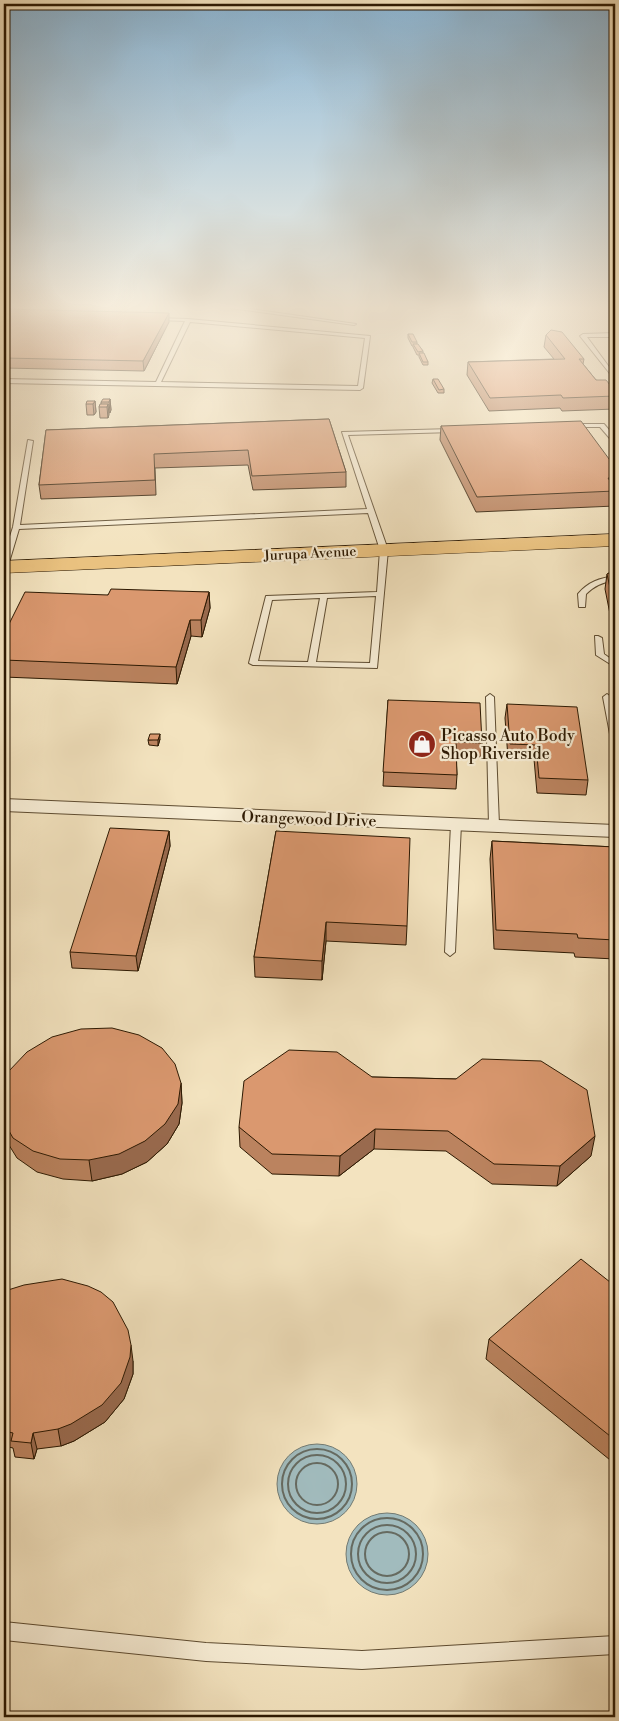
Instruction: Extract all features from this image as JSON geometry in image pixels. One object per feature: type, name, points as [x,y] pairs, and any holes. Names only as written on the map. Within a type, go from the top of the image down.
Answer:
[{"type":"main road","name":"Jurupa Avenue","points":[[4,566],[615,540]]},
{"type":"street","name":"Orangewood Drive","points":[[4,805],[615,830]]},
{"type":"lane","points":[[563,426],[606,424],[615,441]]},
{"type":"lane","points":[[381,594],[269,598],[254,663],[374,666],[381,594],[384,550],[344,433],[464,431]]},
{"type":"lane","points":[[4,566],[16,527],[30,441]]},
{"type":"lane","points":[[16,527],[370,511]]},
{"type":"lane","points":[[582,604],[582,594],[590,585],[599,580],[615,578]]},
{"type":"lane","points":[[312,664],[324,596]]},
{"type":"lane","points":[[598,638],[600,655],[615,665]]},
{"type":"lane","points":[[490,697],[494,825]]},
{"type":"lane","points":[[607,697],[615,737]]},
{"type":"lane","points":[[450,952],[456,824]]},
{"type":"lane","points":[[4,1631],[206,1652],[362,1660],[615,1645]]},
{"type":"water","points":[[309,1444],[325,1444],[346,1455],[357,1476],[357,1492],[346,1513],[325,1524],[309,1524],[295,1518],[283,1506],[277,1492],[277,1476],[283,1462],[295,1450]]},
{"type":"water","points":[[387,1513],[403,1516],[416,1525],[425,1538],[428,1554],[425,1570],[416,1583],[403,1592],[387,1595],[371,1592],[358,1583],[349,1570],[346,1554],[349,1538],[358,1525],[371,1516]]},
{"type":"building","points":[[484,388],[613,388],[615,391],[615,396],[563,398],[561,395],[490,398]]},
{"type":"building","points":[[103,399],[110,399],[109,402],[101,402]]},
{"type":"building","points":[[87,401],[95,401],[93,404],[86,404]]},
{"type":"building","points":[[100,404],[108,404],[107,407],[99,407]]},
{"type":"building","points":[[329,419],[346,472],[252,476],[248,450],[154,454],[155,480],[39,485],[46,430]]},
{"type":"building","points":[[581,421],[615,467],[615,478],[608,478],[615,491],[477,497],[441,426]]},
{"type":"building","points":[[615,570],[615,611],[607,574]]},
{"type":"building","points":[[111,589],[209,592],[201,620],[190,620],[176,667],[4,660],[4,634],[25,592],[108,595]]},
{"type":"building","points":[[388,700],[480,703],[482,743],[456,742],[457,775],[383,772]]},
{"type":"building","points":[[507,704],[577,707],[588,780],[539,778],[536,745],[510,744]]},
{"type":"building","points":[[150,734],[160,734],[158,740],[148,740]]},
{"type":"building","points":[[110,828],[169,831],[136,956],[70,952]]},
{"type":"building","points":[[276,831],[410,838],[407,926],[326,922],[322,961],[254,957]]},
{"type":"building","points":[[492,841],[615,847],[615,940],[578,938],[577,934],[496,930]]},
{"type":"building","points":[[112,1028],[139,1035],[162,1048],[175,1064],[181,1083],[178,1104],[165,1124],[145,1141],[119,1154],[89,1160],[60,1159],[33,1151],[13,1138],[4,1122],[4,1082],[8,1072],[27,1052],[52,1037],[81,1029]]},
{"type":"building","points":[[289,1050],[337,1052],[372,1077],[456,1079],[482,1059],[541,1061],[587,1090],[595,1136],[560,1166],[494,1164],[448,1131],[375,1129],[340,1156],[272,1154],[239,1127],[244,1081]]},
{"type":"building","points":[[581,1259],[615,1286],[615,1440],[489,1339]]},
{"type":"building","points":[[62,1279],[88,1286],[101,1292],[113,1302],[128,1330],[131,1345],[130,1357],[121,1383],[102,1405],[71,1424],[58,1429],[33,1433],[31,1443],[11,1441],[13,1433],[4,1431],[4,1293],[24,1285]]},
{"type":"place","name":"Picasso Auto Body Shop Riverside","points":[[422,744]]}]
